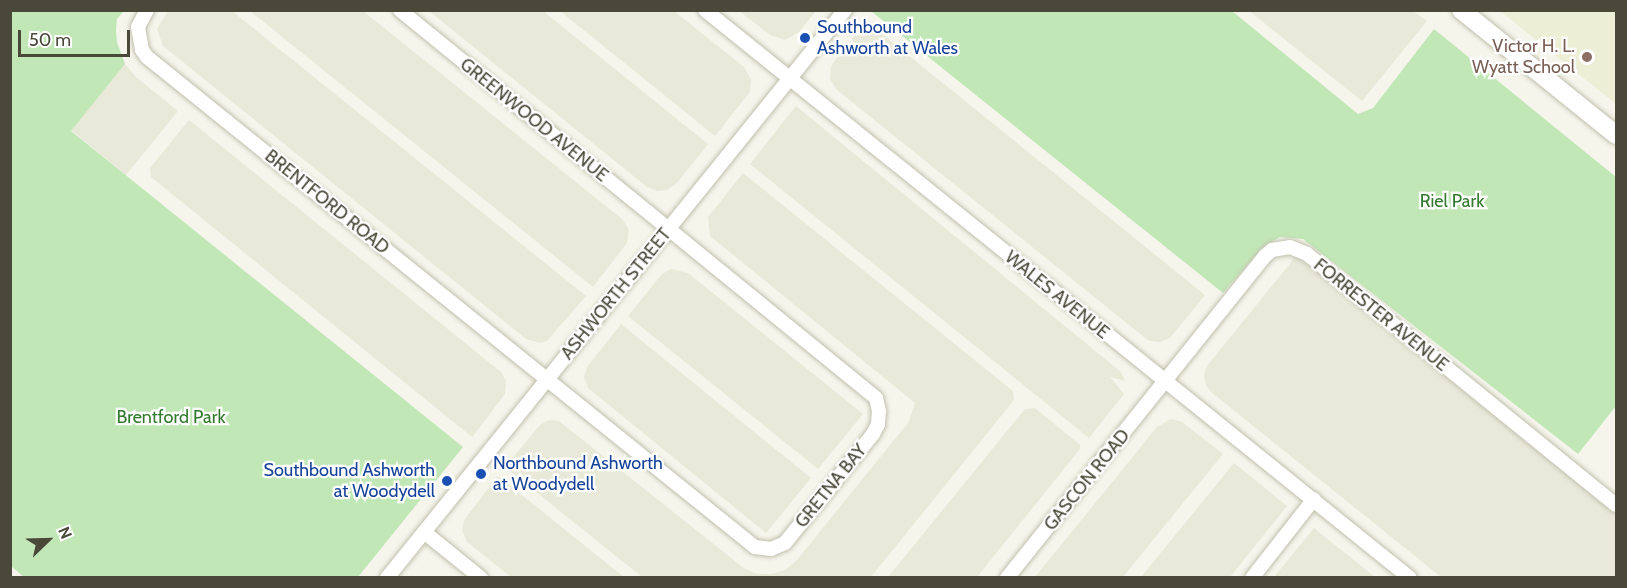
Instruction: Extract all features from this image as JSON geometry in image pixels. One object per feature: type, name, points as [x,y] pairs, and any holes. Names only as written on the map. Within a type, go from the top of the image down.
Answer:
[{"type":"street","name":"BRENTFORD ROAD","points":[[147,10],[138,27],[142,50],[147,57],[547,380]]},
{"type":"street","name":"GREENWOOD AVENUE","points":[[400,10],[668,230]]},
{"type":"street","name":"WALES AVENUE","points":[[705,10],[1410,578]]},
{"type":"street","name":"ASHWORTH STREET","points":[[387,578],[846,10]]},
{"type":"street","points":[[1461,10],[1617,135]]},
{"type":"street","name":"GRETNA BAY","points":[[547,380],[755,547],[771,549],[785,543],[873,434],[878,424],[879,411],[876,398],[668,230]]},
{"type":"street","name":"FORRESTER AVENUE","points":[[1166,383],[1265,256],[1272,250],[1290,247],[1307,254],[1617,505]]},
{"type":"street","name":"GASCON ROAD","points":[[1007,578],[1166,383]]},
{"type":"street","points":[[1252,578],[1314,499]]},
{"type":"street","points":[[424,532],[481,578]]},
{"type":"shaded area","points":[[168,11],[232,11],[586,296],[547,341],[540,343],[526,339],[163,46],[157,29]]},
{"type":"shaded area","points":[[250,11],[363,11],[622,219],[629,230],[627,243],[593,287]]},
{"type":"shaded area","points":[[429,11],[543,11],[708,144],[676,184],[667,190],[657,191],[647,187]]},
{"type":"shaded area","points":[[560,11],[674,11],[744,67],[751,79],[750,92],[715,136]]},
{"type":"shaded area","points":[[739,11],[816,11],[799,32],[785,40],[770,35]]},
{"type":"shaded area","points":[[1249,11],[1413,11],[1427,21],[1362,101]]},
{"type":"shaded area","name":"Victor H. L. Wyatt School","points":[[1500,11],[1616,11],[1616,104]]},
{"type":"shaded area","points":[[866,21],[1205,295],[1170,338],[1160,342],[1149,341],[837,90],[830,79],[831,66]]},
{"type":"shaded area","points":[[125,64],[136,77],[178,111],[126,175],[71,130]]},
{"type":"shaded area","points":[[796,106],[1121,372],[1125,381],[1110,377],[1124,394],[1089,438],[750,164]]},
{"type":"shaded area","points":[[189,120],[501,372],[506,381],[505,394],[472,437],[151,177],[150,168]]},
{"type":"shaded area","points":[[743,173],[1013,391],[1014,400],[871,577],[642,577],[505,467],[540,425],[549,420],[559,421],[745,569],[758,574],[772,574],[785,570],[796,561],[908,423],[915,403],[710,236],[708,217]]},
{"type":"shaded area","points":[[1296,256],[1616,515],[1616,577],[1441,577],[1211,392],[1206,385],[1204,375],[1207,366]]},
{"type":"shaded area","points":[[671,269],[688,273],[863,414],[818,469],[628,316],[662,274]]},
{"type":"shaded area","points":[[621,324],[811,478],[766,533],[588,388],[584,377],[587,367]]},
{"type":"shaded area","points":[[1035,408],[1080,445],[1080,449],[977,577],[888,577],[1025,409]]},
{"type":"shaded area","points":[[1171,419],[1182,422],[1223,454],[1123,577],[1035,577],[1157,427]]},
{"type":"shaded area","points":[[1234,463],[1287,506],[1230,577],[1141,577]]},
{"type":"shaded area","points":[[498,476],[624,577],[511,577],[467,542],[462,530],[464,520]]},
{"type":"shaded area","points":[[1314,528],[1375,577],[1274,577]]},
{"type":"green space","name":"Brentford Park","points":[[10,11],[124,11],[117,19],[116,30],[117,42],[125,64],[71,131],[463,447],[358,577],[25,578],[11,566]]},
{"type":"green space","name":"Riel Park","points":[[871,11],[1232,11],[1358,114],[1373,108],[1434,29],[1616,177],[1616,406],[1578,454],[1303,239],[1280,237],[1263,247],[1223,293]]},
{"type":"place","name":"Southbound Ashworth at Wales","points":[[805,38]]},
{"type":"place","name":"Victor H. L. Wyatt School","points":[[1587,57]]},
{"type":"place","name":"Northbound Ashworth at Woodydell","points":[[481,474]]},
{"type":"place","name":"Southbound Ashworth at Woodydell","points":[[447,481]]}]
